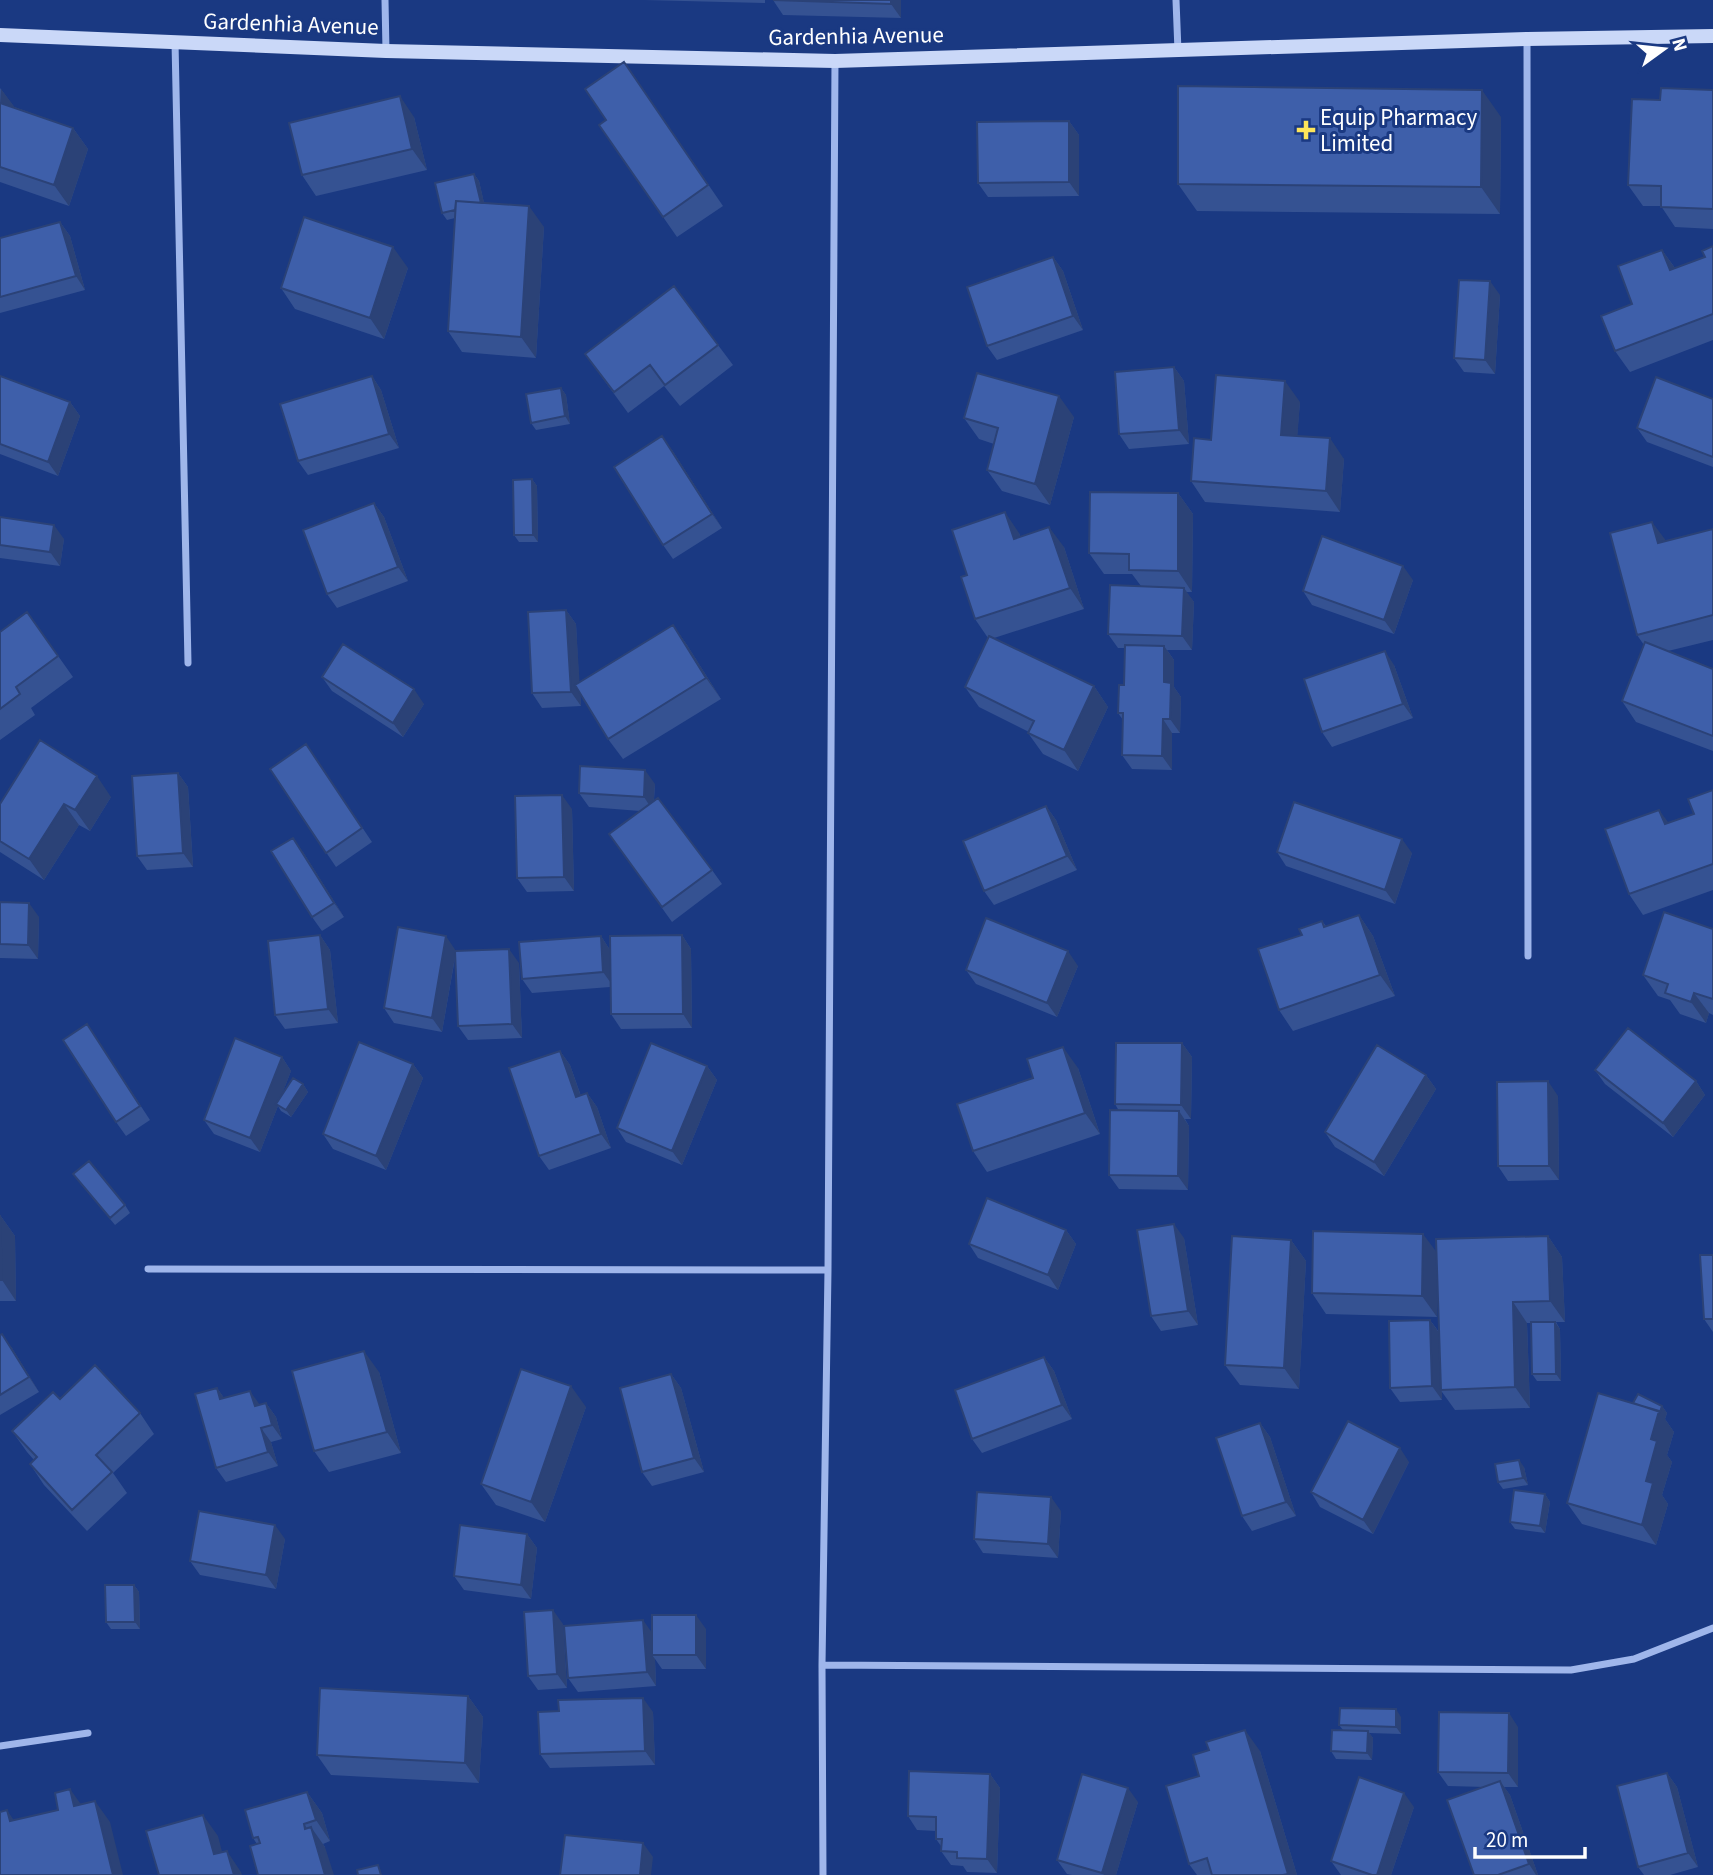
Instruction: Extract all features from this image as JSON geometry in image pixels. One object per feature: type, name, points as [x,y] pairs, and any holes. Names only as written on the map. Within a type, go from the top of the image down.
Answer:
[{"type":"main road","name":"Gardenhia Avenue","points":[[0,34],[386,51],[835,61],[1527,39],[1713,36]]},
{"type":"street","points":[[385,0],[386,51]]},
{"type":"street","points":[[1176,0],[1178,51]]},
{"type":"street","points":[[1527,39],[1528,956]]},
{"type":"street","points":[[175,42],[188,663]]},
{"type":"street","points":[[823,1875],[822,1665],[828,1270],[835,61]]},
{"type":"street","points":[[148,1269],[828,1270]]},
{"type":"street","points":[[822,1665],[1571,1670],[1634,1659],[1713,1628]]},
{"type":"street","points":[[0,1746],[88,1733]]},
{"type":"building","points":[[773,0],[891,0],[891,4]]},
{"type":"building","points":[[624,62],[708,185],[663,217],[599,125],[606,120],[585,89]]},
{"type":"building","points":[[1178,86],[1482,90],[1481,187],[1178,184]]},
{"type":"building","points":[[1661,88],[1713,90],[1713,209],[1661,207],[1661,186],[1628,185],[1632,99],[1660,100]]},
{"type":"building","points":[[400,96],[412,149],[302,175],[289,123]]},
{"type":"building","points":[[0,103],[73,128],[54,185],[0,167]]},
{"type":"building","points":[[1069,121],[1069,182],[978,183],[977,122]]},
{"type":"building","points":[[474,174],[481,203],[456,201],[455,210],[442,213],[435,183]]},
{"type":"building","points":[[456,201],[529,206],[521,337],[448,331]]},
{"type":"building","points":[[304,217],[393,247],[370,318],[281,288]]},
{"type":"building","points":[[60,222],[76,276],[0,297],[0,238]]},
{"type":"building","points":[[1713,246],[1713,314],[1615,351],[1601,316],[1632,304],[1618,266],[1662,250],[1670,270],[1705,257],[1702,251]]},
{"type":"building","points":[[1053,257],[1073,316],[987,346],[967,287]]},
{"type":"building","points":[[1459,280],[1490,281],[1485,360],[1454,358]]},
{"type":"building","points":[[674,286],[718,345],[665,385],[650,365],[614,392],[585,354]]},
{"type":"building","points":[[1174,367],[1179,430],[1119,434],[1115,372]]},
{"type":"building","points":[[977,373],[1059,396],[1035,484],[987,470],[998,428],[964,418]]},
{"type":"building","points":[[1216,375],[1285,381],[1281,435],[1330,438],[1326,491],[1191,481],[1194,438],[1211,440]]},
{"type":"building","points":[[0,376],[70,402],[48,462],[0,444]]},
{"type":"building","points":[[372,376],[389,434],[298,461],[280,404]]},
{"type":"building","points":[[1656,377],[1713,399],[1713,457],[1637,428]]},
{"type":"building","points":[[561,388],[565,416],[531,423],[526,394]]},
{"type":"building","points":[[662,436],[712,514],[663,545],[614,467]]},
{"type":"building","points":[[532,479],[533,535],[514,535],[513,480]]},
{"type":"building","points":[[1090,492],[1178,493],[1178,571],[1129,570],[1129,554],[1089,553]]},
{"type":"building","points":[[374,503],[398,567],[327,594],[303,530]]},
{"type":"building","points":[[1005,512],[1014,539],[1049,527],[1070,588],[975,619],[961,577],[967,575],[952,530]]},
{"type":"building","points":[[0,517],[54,525],[50,552],[0,545]]},
{"type":"building","points":[[1652,522],[1658,543],[1713,529],[1713,615],[1637,635],[1610,533]]},
{"type":"building","points":[[1322,536],[1403,566],[1384,620],[1303,591]]},
{"type":"building","points":[[1110,585],[1184,588],[1182,636],[1108,634]]},
{"type":"building","points":[[566,610],[571,692],[532,693],[528,612]]},
{"type":"building","points":[[27,612],[58,656],[16,687],[20,694],[0,709],[0,632]]},
{"type":"building","points":[[673,625],[706,678],[608,739],[575,685]]},
{"type":"building","points":[[989,636],[1094,686],[1064,750],[1028,733],[1034,721],[965,687]]},
{"type":"building","points":[[1645,642],[1713,669],[1713,736],[1622,701]]},
{"type":"building","points":[[343,644],[414,689],[393,723],[322,677]]},
{"type":"building","points":[[1125,645],[1164,646],[1164,682],[1171,683],[1170,719],[1163,719],[1162,756],[1122,755],[1123,713],[1118,713],[1119,685],[1124,685]]},
{"type":"building","points":[[1385,651],[1403,704],[1322,732],[1304,679]]},
{"type":"building","points":[[40,740],[97,776],[75,810],[64,804],[29,859],[0,841],[0,804]]},
{"type":"building","points":[[306,744],[362,828],[326,853],[270,769]]},
{"type":"building","points":[[580,766],[645,770],[644,797],[579,793]]},
{"type":"building","points":[[178,773],[183,853],[137,856],[132,776]]},
{"type":"building","points":[[1713,790],[1713,864],[1629,894],[1605,829],[1659,810],[1665,824],[1694,814],[1688,799]]},
{"type":"building","points":[[562,795],[564,877],[517,878],[515,796]]},
{"type":"building","points":[[658,798],[712,870],[662,907],[609,834]]},
{"type":"building","points":[[1294,802],[1402,839],[1385,890],[1277,852]]},
{"type":"building","points":[[1046,806],[1067,856],[984,891],[963,841]]},
{"type":"building","points":[[293,838],[334,903],[312,917],[271,851]]},
{"type":"building","points":[[0,902],[29,903],[28,945],[0,944]]},
{"type":"building","points":[[1664,912],[1713,929],[1713,999],[1694,993],[1691,1002],[1665,993],[1668,984],[1643,975]]},
{"type":"building","points":[[1359,915],[1380,975],[1279,1010],[1258,949],[1302,935],[1299,929],[1322,921],[1324,927]]},
{"type":"building","points":[[986,918],[1068,951],[1047,1003],[966,970]]},
{"type":"building","points":[[398,927],[446,936],[432,1018],[384,1008]]},
{"type":"building","points":[[320,935],[328,1009],[275,1015],[268,941]]},
{"type":"building","points":[[682,935],[683,1014],[611,1014],[610,936]]},
{"type":"building","points":[[601,936],[603,972],[522,979],[519,942]]},
{"type":"building","points":[[509,949],[512,1024],[458,1026],[455,951]]},
{"type":"building","points":[[87,1024],[140,1106],[116,1122],[63,1040]]},
{"type":"building","points":[[1628,1028],[1696,1081],[1663,1123],[1595,1070]]},
{"type":"building","points":[[235,1038],[282,1057],[250,1138],[204,1120]]},
{"type":"building","points":[[359,1042],[413,1064],[376,1156],[323,1134]]},
{"type":"building","points":[[651,1043],[707,1066],[672,1151],[617,1128]]},
{"type":"building","points":[[1116,1043],[1182,1043],[1181,1105],[1115,1104]]},
{"type":"building","points":[[1377,1045],[1426,1075],[1374,1162],[1325,1132]]},
{"type":"building","points":[[1063,1047],[1085,1113],[973,1151],[957,1104],[1033,1078],[1027,1059]]},
{"type":"building","points":[[560,1051],[576,1097],[587,1093],[601,1134],[539,1156],[509,1068]]},
{"type":"building","points":[[293,1078],[303,1084],[286,1110],[276,1104]]},
{"type":"building","points":[[1548,1081],[1549,1166],[1498,1166],[1497,1082]]},
{"type":"building","points":[[1110,1110],[1179,1111],[1178,1176],[1109,1175]]},
{"type":"building","points":[[89,1161],[125,1205],[110,1218],[73,1174]]},
{"type":"building","points":[[987,1198],[1066,1230],[1048,1275],[969,1244]]},
{"type":"building","points":[[0,1215],[2,1280],[0,1280]]},
{"type":"building","points":[[1174,1224],[1188,1311],[1151,1316],[1137,1230]]},
{"type":"building","points":[[1313,1231],[1423,1234],[1422,1296],[1312,1293]]},
{"type":"building","points":[[1232,1236],[1291,1240],[1284,1368],[1225,1365]]},
{"type":"building","points":[[1548,1236],[1550,1301],[1513,1302],[1515,1387],[1441,1390],[1436,1239]]},
{"type":"building","points":[[1700,1255],[1713,1255],[1713,1319],[1704,1319]]},
{"type":"building","points":[[1430,1320],[1432,1386],[1390,1388],[1389,1321]]},
{"type":"building","points":[[1531,1322],[1555,1322],[1556,1374],[1532,1374]]},
{"type":"building","points":[[2,1334],[29,1377],[0,1395],[0,1335]]},
{"type":"building","points":[[364,1351],[387,1432],[314,1451],[292,1371]]},
{"type":"building","points":[[1044,1357],[1062,1405],[972,1439],[955,1390]]},
{"type":"building","points":[[95,1365],[140,1413],[96,1455],[112,1472],[72,1510],[30,1464],[37,1457],[12,1431],[53,1392],[60,1399]]},
{"type":"building","points":[[521,1369],[571,1386],[531,1502],[481,1484]]},
{"type":"building","points":[[671,1374],[694,1458],[642,1472],[620,1388]]},
{"type":"building","points":[[217,1388],[220,1399],[250,1391],[255,1406],[266,1403],[272,1425],[261,1428],[268,1452],[216,1468],[195,1394]]},
{"type":"building","points":[[1598,1393],[1659,1411],[1651,1439],[1657,1441],[1646,1481],[1653,1483],[1642,1525],[1567,1503]]},
{"type":"building","points":[[1638,1394],[1662,1406],[1660,1412],[1633,1403]]},
{"type":"building","points":[[1348,1421],[1400,1448],[1363,1520],[1311,1492]]},
{"type":"building","points":[[1260,1423],[1286,1502],[1242,1516],[1216,1438]]},
{"type":"building","points":[[1519,1460],[1523,1478],[1498,1482],[1495,1464]]},
{"type":"building","points":[[1514,1490],[1545,1494],[1540,1526],[1510,1522]]},
{"type":"building","points":[[977,1492],[1051,1497],[1048,1544],[974,1539]]},
{"type":"building","points":[[199,1511],[275,1525],[266,1575],[190,1561]]},
{"type":"building","points":[[460,1525],[527,1534],[521,1585],[454,1576]]},
{"type":"building","points":[[105,1585],[134,1585],[135,1622],[106,1622]]},
{"type":"building","points":[[553,1610],[557,1674],[528,1676],[524,1612]]},
{"type":"building","points":[[652,1615],[696,1615],[696,1655],[652,1655]]},
{"type":"building","points":[[643,1620],[647,1672],[568,1678],[564,1626]]},
{"type":"building","points":[[320,1688],[468,1696],[465,1763],[317,1755]]},
{"type":"building","points":[[643,1698],[645,1751],[540,1754],[538,1712],[559,1711],[558,1700]]},
{"type":"building","points":[[1340,1708],[1396,1709],[1396,1727],[1339,1725]]},
{"type":"building","points":[[1439,1712],[1509,1713],[1508,1773],[1438,1772]]},
{"type":"building","points":[[1245,1730],[1288,1874],[1212,1875],[1207,1858],[1189,1864],[1166,1786],[1199,1776],[1193,1755],[1209,1750],[1206,1742]]},
{"type":"building","points":[[1332,1730],[1368,1731],[1367,1753],[1331,1751]]},
{"type":"building","points":[[909,1771],[990,1774],[987,1859],[957,1858],[957,1852],[941,1851],[942,1839],[936,1839],[936,1817],[908,1816]]},
{"type":"building","points":[[1667,1773],[1688,1853],[1638,1867],[1617,1786]]},
{"type":"building","points":[[1082,1774],[1128,1788],[1102,1873],[1057,1860]]},
{"type":"building","points":[[1359,1777],[1404,1793],[1377,1875],[1331,1861]]},
{"type":"building","points":[[1500,1781],[1529,1864],[1498,1875],[1474,1875],[1447,1800]]},
{"type":"building","points":[[70,1789],[74,1806],[95,1801],[113,1875],[0,1875],[0,1812],[7,1810],[10,1821],[58,1810],[55,1793]]},
{"type":"building","points":[[307,1792],[316,1820],[304,1824],[305,1829],[311,1827],[325,1875],[258,1875],[250,1846],[260,1843],[258,1837],[253,1838],[245,1810]]},
{"type":"building","points":[[203,1815],[214,1854],[227,1851],[234,1875],[159,1875],[146,1831]]},
{"type":"building","points":[[565,1835],[643,1843],[640,1875],[560,1875]]},
{"type":"building","points":[[378,1865],[381,1875],[358,1875],[357,1870]]},
{"type":"place","name":"Equip Pharmacy Limited","points":[[1306,130]]}]
